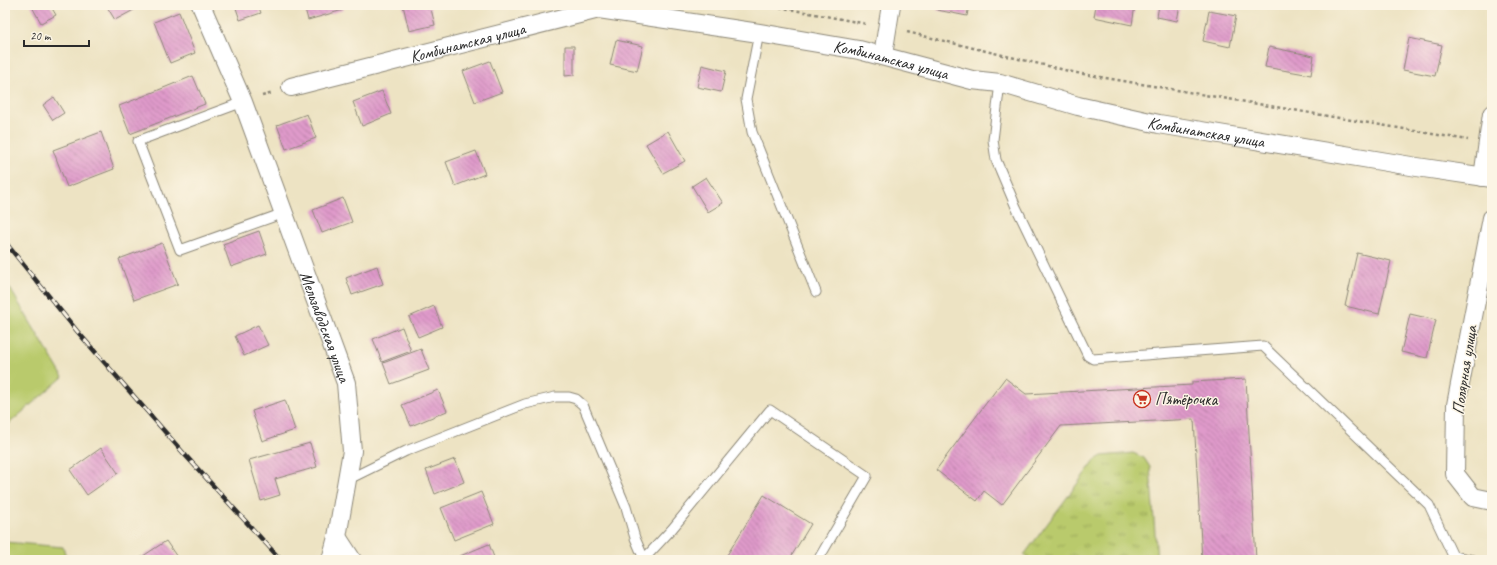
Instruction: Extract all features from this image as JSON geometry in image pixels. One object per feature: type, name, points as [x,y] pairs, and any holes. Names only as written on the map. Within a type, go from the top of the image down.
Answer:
[{"type":"street","name":"Мельзаводская улица","points":[[201,5],[243,102],[346,383],[352,451],[337,537],[331,560]]},
{"type":"street","points":[[883,56],[891,5]]},
{"type":"street","name":"Комбинатская улица","points":[[291,87],[600,9],[859,50],[972,80],[1000,82],[1078,106],[1159,124],[1417,167],[1488,177]]},
{"type":"street","points":[[1488,177],[1489,141],[1492,114]]},
{"type":"street","name":"Полярная улица","points":[[1492,218],[1456,405],[1455,474],[1473,497],[1492,501]]},
{"type":"street","points":[[337,537],[352,560]]},
{"type":"lane","points":[[759,33],[746,99],[752,132],[816,292]]},
{"type":"lane","points":[[1000,82],[993,140],[996,160],[1016,207],[1088,356],[1093,359],[1263,346],[1429,505],[1453,556],[1473,560]]},
{"type":"lane","points":[[243,102],[138,141],[180,250],[284,213]]},
{"type":"lane","points":[[347,480],[406,451],[526,404],[555,397],[568,397],[576,399],[582,405],[626,507],[635,538],[644,559],[672,529],[770,410],[867,476],[818,560]]},
{"type":"path","points":[[768,5],[867,24],[888,26],[1077,73],[1470,141],[1489,141]]},
{"type":"path","points":[[243,102],[291,87]]},
{"type":"green space","points":[[5,280],[63,377],[5,427]]},
{"type":"green space","points":[[1133,453],[1144,458],[1150,467],[1157,560],[1031,560],[1024,555],[1095,460],[1102,456]]},
{"type":"green space","points":[[5,542],[63,547],[67,560],[5,560]]},
{"type":"building","points":[[31,5],[50,5],[56,15],[41,23]]},
{"type":"building","points":[[106,5],[143,5],[115,20]]},
{"type":"building","points":[[235,5],[258,5],[261,13],[240,20]]},
{"type":"building","points":[[304,5],[341,5],[343,10],[308,20]]},
{"type":"building","points":[[403,5],[430,5],[435,25],[409,31]]},
{"type":"building","points":[[938,5],[969,5],[967,16],[937,10]]},
{"type":"building","points":[[1096,5],[1135,5],[1132,25],[1094,17]]},
{"type":"building","points":[[1159,5],[1180,5],[1177,21],[1157,17]]},
{"type":"building","points":[[1209,11],[1236,16],[1230,47],[1203,41]]},
{"type":"building","points":[[179,12],[195,53],[170,63],[154,22]]},
{"type":"building","points":[[1409,38],[1442,45],[1435,76],[1403,70]]},
{"type":"building","points":[[616,40],[643,46],[637,71],[610,65]]},
{"type":"building","points":[[565,46],[574,46],[574,75],[565,76]]},
{"type":"building","points":[[1269,47],[1314,56],[1311,75],[1265,67]]},
{"type":"building","points":[[490,61],[502,92],[475,102],[463,71]]},
{"type":"building","points":[[702,65],[726,71],[721,92],[697,87]]},
{"type":"building","points":[[193,76],[205,104],[130,134],[119,106]]},
{"type":"building","points":[[382,91],[391,114],[362,126],[353,102]]},
{"type":"building","points":[[54,97],[64,113],[53,120],[43,105]]},
{"type":"building","points":[[307,114],[316,138],[286,149],[277,125]]},
{"type":"building","points":[[668,131],[685,161],[663,173],[646,144]]},
{"type":"building","points":[[101,132],[114,169],[67,187],[53,150]]},
{"type":"building","points":[[476,151],[485,174],[455,186],[446,162]]},
{"type":"building","points":[[706,177],[723,203],[708,212],[692,186]]},
{"type":"building","points":[[343,198],[352,222],[322,233],[313,210]]},
{"type":"building","points":[[259,231],[267,254],[231,267],[223,244]]},
{"type":"building","points":[[162,243],[178,284],[134,300],[119,259]]},
{"type":"building","points":[[1357,253],[1391,261],[1379,314],[1345,306]]},
{"type":"building","points":[[377,266],[383,284],[352,295],[346,278]]},
{"type":"building","points":[[434,306],[442,327],[418,337],[409,317]]},
{"type":"building","points":[[1410,314],[1436,320],[1427,358],[1401,352]]},
{"type":"building","points":[[258,325],[268,345],[244,356],[235,336]]},
{"type":"building","points":[[402,327],[411,351],[382,362],[373,339]]},
{"type":"building","points":[[421,349],[429,370],[391,384],[383,363]]},
{"type":"building","points":[[1005,378],[1026,394],[1192,385],[1192,382],[1246,379],[1256,560],[1202,560],[1194,419],[1061,426],[1002,505],[984,491],[977,501],[936,470]]},
{"type":"building","points":[[438,390],[447,411],[411,426],[402,405]]},
{"type":"building","points":[[285,400],[295,430],[262,441],[252,411]]},
{"type":"building","points":[[310,443],[317,467],[275,479],[280,495],[261,501],[249,460]]},
{"type":"building","points":[[101,448],[118,473],[87,495],[70,470]]},
{"type":"building","points":[[455,459],[464,482],[435,494],[426,470]]},
{"type":"building","points":[[481,492],[494,524],[454,540],[441,508]]},
{"type":"building","points":[[764,495],[811,524],[789,560],[724,560]]},
{"type":"building","points":[[166,541],[179,560],[137,560]]},
{"type":"building","points":[[489,544],[495,560],[461,560],[460,556]]},
{"type":"railway","points":[[5,242],[77,331],[186,456],[281,560]]},
{"type":"place","name":"Пятёрочка","points":[[1142,399]]}]
